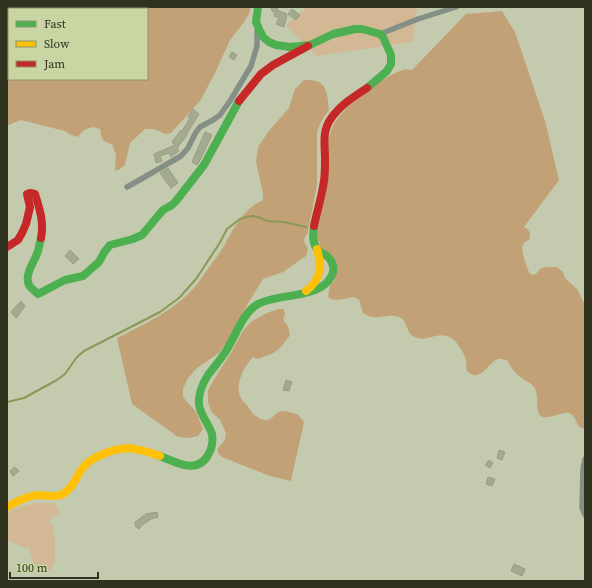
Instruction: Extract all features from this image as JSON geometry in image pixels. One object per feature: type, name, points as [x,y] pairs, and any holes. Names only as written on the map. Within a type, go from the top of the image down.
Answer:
[{"type":"main road","points":[[258,7],[256,22],[262,35],[269,42],[276,45],[290,47],[310,45]]},
{"type":"main road","points":[[7,247],[18,240],[28,221],[30,205],[27,194],[35,194],[43,226],[38,252],[29,273],[28,285],[33,292],[38,294],[65,280],[83,276],[99,262],[110,245],[142,235],[163,210],[176,201],[204,165],[234,102],[261,74],[273,65],[310,45],[345,30],[362,29],[380,34],[383,37],[391,54],[391,64],[389,69],[385,74],[337,111],[329,121],[325,130],[324,178],[313,238],[314,245],[319,252],[328,257],[332,262],[334,268],[333,274],[329,282],[325,285],[303,293],[272,299],[259,304],[246,316],[226,351],[207,377],[200,394],[199,403],[211,431],[212,441],[205,460],[192,466],[185,466],[138,450],[126,448],[118,449],[97,456],[87,462],[81,469],[71,487],[66,492],[55,496],[27,496],[7,507]]},
{"type":"main road","points":[[303,293],[312,286],[317,280],[319,274],[320,259],[317,249]]},
{"type":"street","points":[[380,34],[418,19],[456,7]]},
{"type":"street","points":[[127,186],[181,156],[188,148],[200,127],[220,115],[234,102],[255,55],[258,38],[256,22]]},
{"type":"street","points":[[585,459],[583,469],[582,508],[585,515]]},
{"type":"shaded area","points":[[251,7],[244,22],[230,40],[200,101],[171,133],[165,134],[154,129],[145,129],[130,143],[125,165],[115,171],[116,155],[112,144],[103,139],[100,129],[93,127],[84,130],[78,137],[65,131],[21,120],[7,126],[8,76],[8,80],[148,80],[148,8]]},
{"type":"shaded area","points":[[308,7],[417,7],[412,42],[317,56],[286,25]]},
{"type":"shaded area","points":[[502,11],[515,32],[545,121],[559,180],[524,227],[529,231],[530,235],[529,240],[525,242],[522,249],[525,263],[530,274],[536,274],[541,268],[557,267],[563,272],[565,278],[577,289],[585,305],[585,429],[580,427],[573,416],[568,413],[548,417],[541,416],[538,411],[537,396],[534,387],[516,373],[507,360],[498,359],[480,374],[473,375],[467,371],[466,360],[462,351],[456,342],[451,338],[441,335],[424,339],[415,337],[408,331],[405,322],[401,318],[396,316],[368,316],[363,313],[359,300],[354,297],[334,300],[328,297],[330,285],[335,280],[317,236],[328,142],[334,124],[348,107],[376,84],[395,73],[404,70],[412,70],[466,14]]},
{"type":"shaded area","points":[[304,80],[317,81],[324,87],[329,110],[317,133],[317,184],[308,232],[304,239],[308,248],[306,256],[283,272],[263,279],[219,353],[197,368],[188,378],[183,389],[183,397],[196,412],[203,429],[198,436],[188,438],[178,437],[132,404],[117,338],[138,328],[168,310],[186,296],[197,285],[221,251],[243,215],[255,204],[263,200],[256,161],[258,147],[268,132],[289,108],[295,89]]},
{"type":"shaded area","points":[[278,309],[283,309],[285,312],[283,320],[288,326],[290,335],[282,346],[274,353],[258,359],[253,357],[246,365],[241,375],[239,391],[242,400],[256,416],[263,420],[268,420],[279,412],[285,411],[297,414],[304,422],[291,481],[270,476],[222,457],[218,453],[218,448],[225,440],[226,433],[220,420],[211,411],[208,402],[208,390],[244,329],[252,321]]},
{"type":"shaded area","points":[[37,503],[55,503],[60,513],[52,517],[49,522],[53,526],[55,563],[47,574],[41,573],[35,569],[29,548],[22,547],[7,540],[7,513],[19,507]]},
{"type":"building","points":[[271,7],[278,7],[277,10],[287,14],[284,27],[276,24],[279,18],[274,16],[275,12],[272,11]]},
{"type":"building","points":[[292,9],[300,15],[296,20],[288,14]]},
{"type":"building","points":[[232,52],[237,55],[234,60],[229,57]]},
{"type":"building","points":[[193,109],[199,114],[187,135],[177,148],[179,151],[171,157],[169,153],[160,156],[162,161],[156,163],[154,154],[175,145],[172,142],[181,130],[182,131],[190,118],[188,117]]},
{"type":"building","points":[[205,132],[212,135],[197,165],[192,162]]},
{"type":"building","points":[[168,168],[178,183],[171,188],[160,173]]},
{"type":"building","points":[[70,250],[79,259],[73,264],[65,256]]},
{"type":"building","points":[[21,301],[25,306],[16,318],[11,312]]},
{"type":"building","points":[[286,380],[292,382],[289,391],[283,390]]},
{"type":"building","points":[[499,450],[505,452],[502,460],[497,458]]},
{"type":"building","points":[[489,460],[493,463],[490,468],[485,465]]},
{"type":"building","points":[[15,467],[19,471],[13,476],[10,471]]},
{"type":"building","points":[[488,477],[495,479],[492,486],[486,484]]},
{"type":"building","points":[[157,512],[158,517],[151,519],[139,529],[135,526],[136,525],[134,523],[146,514]]},
{"type":"building","points":[[514,564],[525,569],[522,576],[511,571]]},
{"type":"waterway","points":[[7,402],[24,398],[57,380],[65,374],[77,357],[84,351],[160,312],[179,298],[196,279],[227,229],[240,219],[253,216],[267,221],[284,222],[306,227]]},
{"type":"traffic: fast","points":[[258,7],[256,22],[259,29],[263,37],[276,45],[290,47],[310,45],[333,34],[355,29],[362,29],[380,34],[383,37],[391,55],[391,64],[387,71],[367,88]]},
{"type":"traffic: fast","points":[[41,238],[38,251],[28,276],[29,285],[38,294],[65,280],[83,276],[99,262],[110,245],[142,235],[163,210],[176,201],[204,165],[239,101]]},
{"type":"traffic: fast","points":[[160,456],[179,464],[192,466],[203,461],[208,455],[212,445],[212,434],[200,408],[200,393],[206,378],[226,351],[248,313],[258,304],[277,298],[310,292],[327,283],[333,273],[332,263],[327,256],[315,247],[313,235],[314,226]]},
{"type":"traffic: slow","points":[[306,291],[315,282],[319,272],[320,261],[317,249]]},
{"type":"traffic: slow","points":[[7,507],[30,496],[57,496],[63,494],[71,486],[87,463],[117,449],[137,449],[160,456]]},
{"type":"traffic: jam","points":[[239,101],[261,74],[273,65],[308,46]]},
{"type":"traffic: jam","points":[[314,226],[324,181],[324,139],[327,125],[342,106],[367,88]]},
{"type":"traffic: jam","points":[[7,247],[18,240],[26,224],[30,207],[27,194],[30,193],[35,194],[40,211],[42,221],[41,238]]}]
